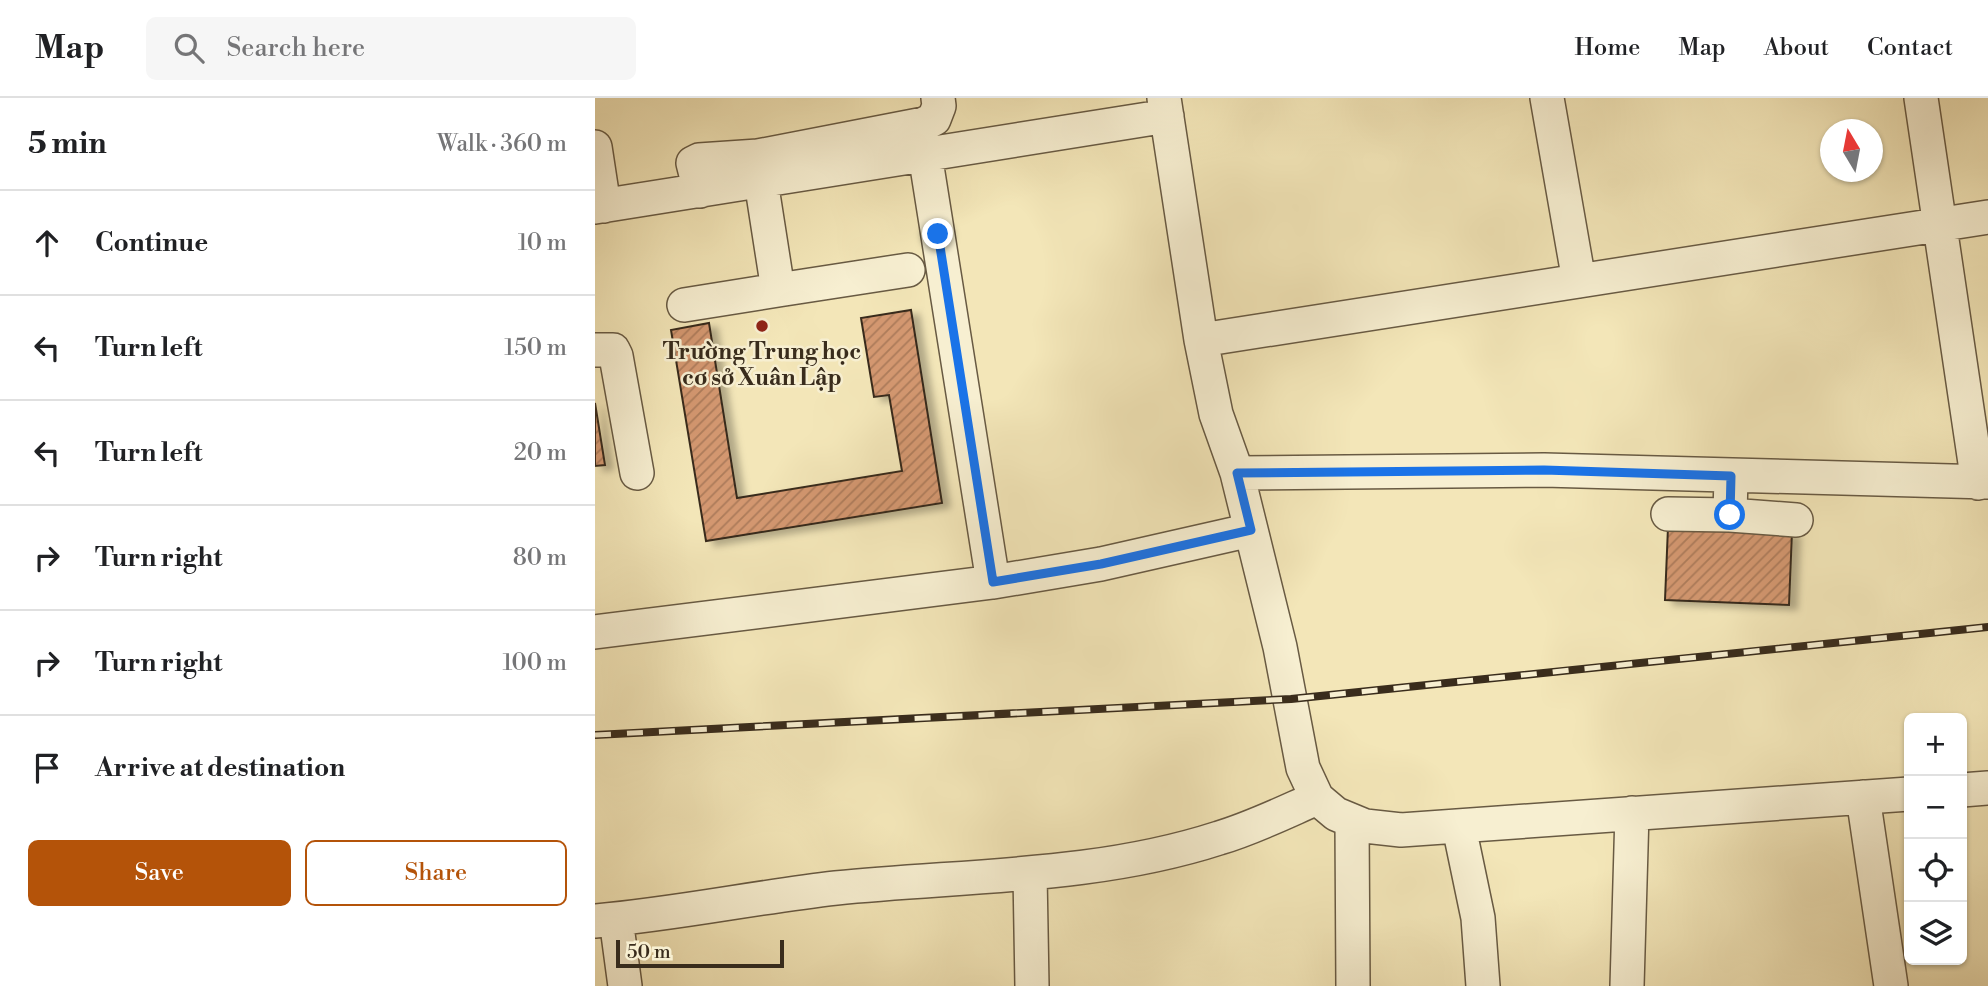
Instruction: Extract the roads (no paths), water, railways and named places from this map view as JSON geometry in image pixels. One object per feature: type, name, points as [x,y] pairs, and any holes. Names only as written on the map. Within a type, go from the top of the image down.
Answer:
[{"type":"street","points":[[700,191],[693,173],[693,163],[699,160],[758,156],[924,124],[934,119],[939,106],[938,98]]},
{"type":"street","points":[[1547,98],[1579,281]]},
{"type":"street","points":[[1237,473],[1530,470],[1983,482],[1921,98]]},
{"type":"street","points":[[595,147],[600,206],[925,154],[1166,107],[1201,340],[1216,414],[1237,473],[1280,647],[1299,753],[1317,798],[1324,806],[1352,822],[1401,830],[1904,794]]},
{"type":"street","points":[[925,154],[993,582]]},
{"type":"street","points":[[761,181],[778,290]]},
{"type":"street","points":[[1201,340],[1988,217]]},
{"type":"street","points":[[684,305],[908,270]]},
{"type":"street","points":[[595,350],[613,350],[616,356],[637,473]]},
{"type":"street","points":[[1730,515],[1731,476]]},
{"type":"street","points":[[1668,514],[1796,520]]},
{"type":"street","points":[[595,632],[993,582],[1101,564],[1251,530]]},
{"type":"street","points":[[1967,790],[1988,788]]},
{"type":"street","points":[[1863,797],[1891,986]]},
{"type":"street","points":[[625,986],[605,920],[832,889],[1030,874],[1098,864],[1219,839],[1317,798]]},
{"type":"street","points":[[1627,986],[1632,813]]},
{"type":"street","points":[[1352,822],[1353,986]]},
{"type":"street","points":[[1459,827],[1478,918],[1483,986]]},
{"type":"street","points":[[1030,874],[1032,986]]},
{"type":"railway","points":[[595,735],[1291,699],[1988,627]]},
{"type":"place","name":"Trường Trung học cơ sở Xuân Lập","points":[[762,326]]}]
